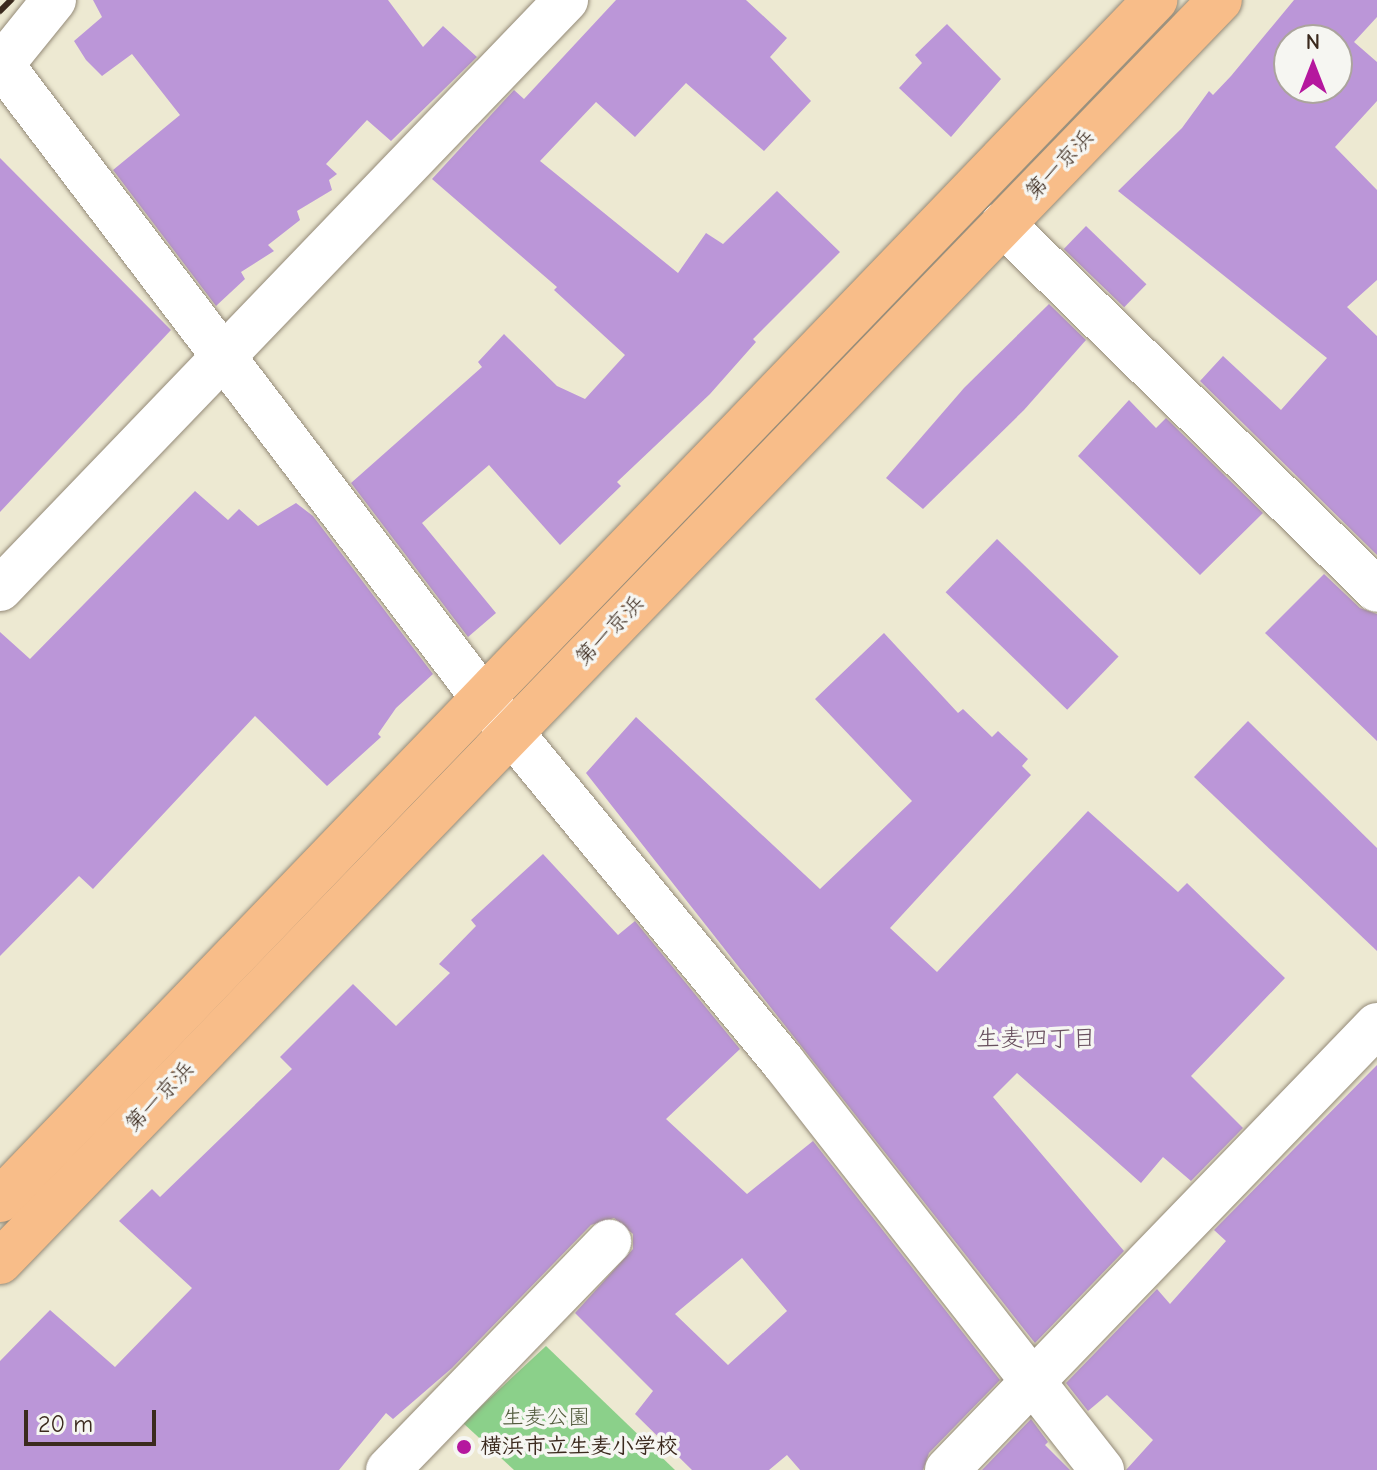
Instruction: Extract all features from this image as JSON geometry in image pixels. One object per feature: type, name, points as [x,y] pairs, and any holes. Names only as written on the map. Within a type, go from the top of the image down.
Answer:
[{"type":"highway","name":"第一京浜","points":[[0,1200],[1155,0]]},
{"type":"highway","name":"第一京浜","points":[[0,1262],[1220,0]]},
{"type":"street","points":[[54,0],[1,66],[511,734],[783,1062],[1102,1470]]},
{"type":"street","points":[[0,589],[566,0]]},
{"type":"street","points":[[1003,224],[1377,590]]},
{"type":"street","points":[[947,1470],[1377,1025]]},
{"type":"street","points":[[388,1470],[609,1242]]},
{"type":"green space","name":"生麦公園","points":[[546,1346],[675,1470],[514,1470],[463,1423]]},
{"type":"building","points":[[93,0],[388,0],[423,47],[443,26],[477,57],[391,141],[367,120],[326,164],[337,174],[329,180],[332,190],[297,211],[300,220],[268,245],[274,251],[241,272],[245,279],[216,306],[113,170],[180,115],[132,54],[102,76],[86,60],[74,41],[102,17]]},
{"type":"building","points":[[616,0],[746,0],[787,38],[770,57],[811,101],[764,151],[686,83],[635,137],[596,102],[540,161],[678,273],[706,233],[723,244],[777,191],[840,252],[753,339],[756,342],[710,394],[617,482],[621,486],[560,545],[489,465],[422,523],[496,613],[468,637],[351,483],[482,367],[478,362],[504,334],[557,386],[585,399],[625,355],[554,290],[557,287],[432,179],[514,90],[524,99]]},
{"type":"building","points":[[1294,0],[1377,0],[1377,17],[1354,42],[1377,62],[1377,101],[1335,147],[1377,190],[1377,280],[1347,307],[1377,336],[1377,555],[1200,381],[1223,356],[1281,410],[1327,358],[1118,191],[1182,128],[1209,91],[1213,95],[1273,25],[1273,104],[1353,104],[1353,24],[1274,24]]},
{"type":"building","points":[[947,24],[1001,79],[951,137],[899,88],[922,63],[915,55]]},
{"type":"building","points":[[0,158],[171,330],[0,512]]},
{"type":"building","points":[[1086,226],[1146,284],[1124,307],[1064,249]]},
{"type":"building","points":[[1049,304],[1086,340],[1024,410],[923,509],[886,478],[964,388]]},
{"type":"building","points":[[1129,400],[1156,428],[1166,418],[1263,513],[1200,575],[1078,456]]},
{"type":"building","points":[[195,491],[228,520],[239,509],[258,526],[296,503],[313,516],[433,674],[396,708],[378,734],[381,737],[327,786],[255,716],[93,889],[79,876],[0,956],[0,632],[30,659]]},
{"type":"building","points":[[997,539],[1119,656],[1067,710],[946,592]]},
{"type":"building","points":[[1324,574],[1360,608],[1377,614],[1377,741],[1265,633]]},
{"type":"building","points":[[884,633],[958,713],[963,709],[992,737],[998,731],[1028,759],[1022,766],[1031,775],[890,928],[937,972],[1088,811],[1178,892],[1187,883],[1285,978],[1191,1076],[1243,1128],[1191,1181],[1163,1157],[1141,1183],[1017,1073],[993,1097],[1124,1251],[1035,1343],[586,773],[636,717],[820,889],[912,801],[815,699]]},
{"type":"building","points":[[1248,721],[1377,848],[1377,951],[1194,777]]},
{"type":"building","points":[[543,854],[618,935],[635,921],[740,1049],[666,1119],[747,1194],[813,1141],[1000,1380],[929,1453],[923,1470],[800,1470],[787,1455],[769,1470],[692,1470],[635,1414],[653,1391],[575,1313],[633,1249],[633,1234],[614,1218],[591,1225],[452,1368],[393,1419],[386,1413],[339,1470],[0,1470],[0,1361],[50,1310],[115,1367],[192,1288],[119,1221],[152,1189],[160,1197],[292,1069],[280,1057],[353,984],[396,1026],[450,973],[439,964],[476,926],[471,920]],"holes":[[[742,1258],[787,1311],[728,1365],[675,1314]]]},
{"type":"building","points":[[1377,1065],[1377,1470],[1126,1470],[1153,1440],[1107,1395],[1088,1411],[1066,1383],[1157,1289],[1170,1304],[1226,1241],[1214,1230]]},
{"type":"building","points":[[1031,1419],[1048,1442],[1045,1445],[1070,1470],[982,1470]]},
{"type":"railway","points":[[0,11],[11,0]]},
{"type":"place","name":"横浜市立生麦小学校","points":[[464,1447]]},
{"type":"district","name":"生麦四丁目","points":[[1036,1039]]}]
